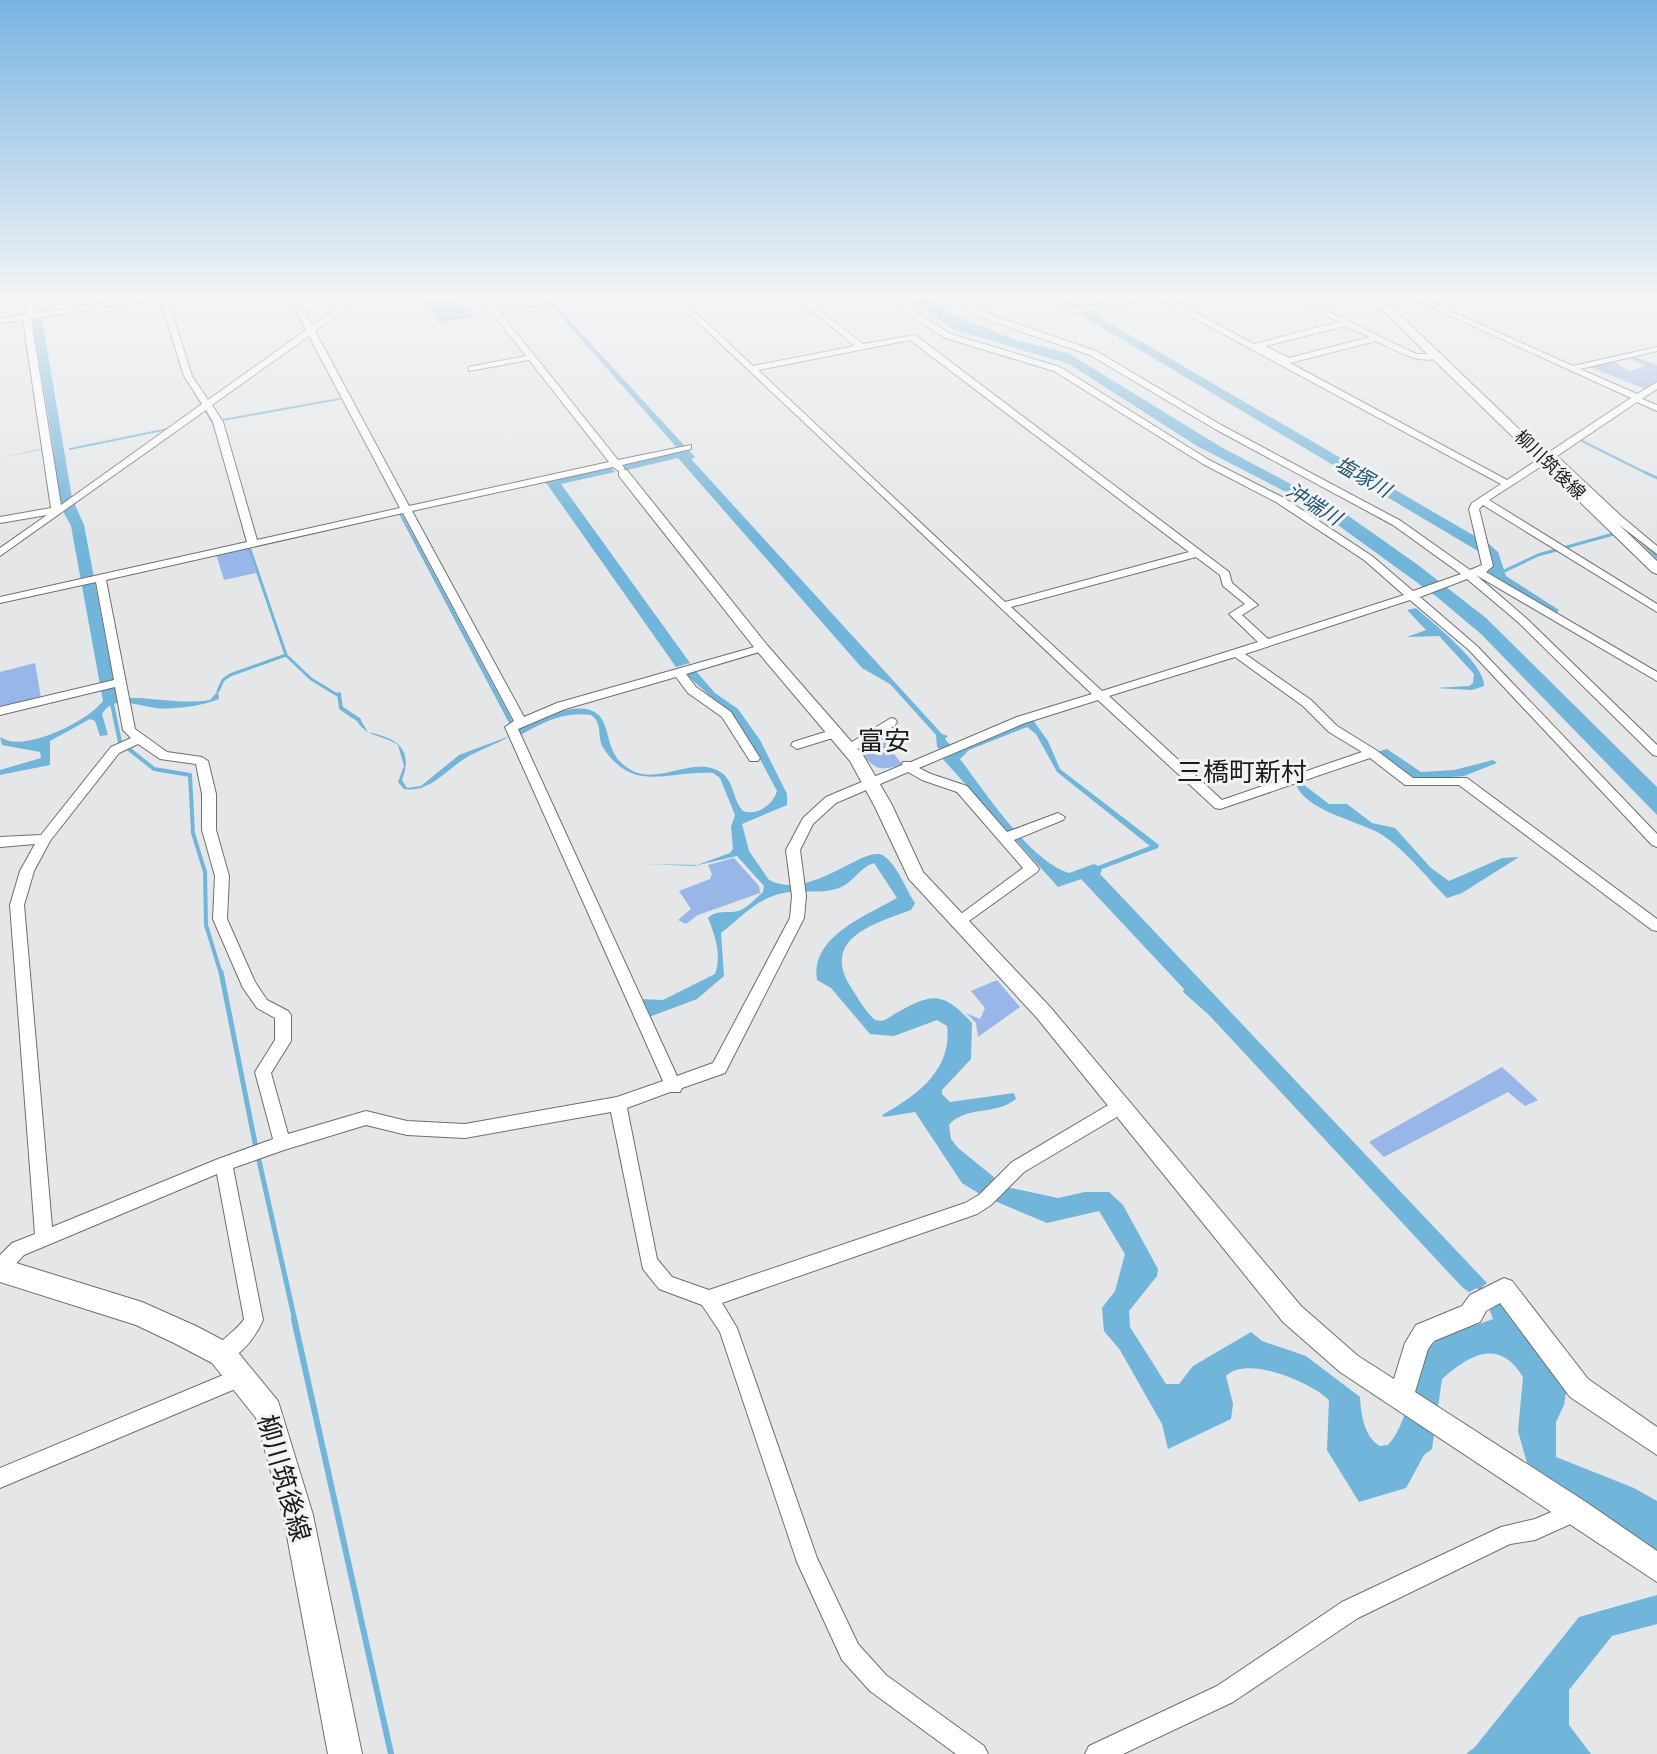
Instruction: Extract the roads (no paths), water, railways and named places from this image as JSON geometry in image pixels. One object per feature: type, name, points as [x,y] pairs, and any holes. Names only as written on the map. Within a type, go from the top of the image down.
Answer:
[{"type":"main road","name":"柳川筑後線","points":[[1459,377],[1548,458],[1657,569]]},
{"type":"main road","name":"柳川筑後線","points":[[0,1269],[142,1314],[231,1366],[268,1411],[298,1515],[345,1754]]},
{"type":"street","points":[[39,377],[60,509]]},
{"type":"street","points":[[189,377],[218,422],[253,543]]},
{"type":"street","points":[[0,553],[245,377]]},
{"type":"street","points":[[335,377],[520,722]]},
{"type":"street","points":[[548,377],[871,781],[910,867],[957,922],[1044,1013],[1292,1314],[1349,1364],[1577,1511],[1657,1568]]},
{"type":"street","points":[[759,377],[1220,805],[1372,753]]},
{"type":"street","points":[[965,377],[1225,574],[1227,584],[1252,605],[1235,614],[1265,643]]},
{"type":"street","points":[[1070,377],[1206,462],[1280,500],[1368,558],[1414,594],[1473,648],[1657,842]]},
{"type":"street","points":[[1133,377],[1218,427],[1381,513],[1474,573],[1657,677]]},
{"type":"street","points":[[1308,377],[1508,484]]},
{"type":"street","points":[[1592,377],[1657,408]]},
{"type":"street","points":[[0,1269],[18,1249],[44,1238],[224,1164],[366,1118],[407,1128],[465,1131],[618,1104],[674,1087],[719,1068],[797,918],[798,888],[793,850],[808,821],[831,800],[1021,720],[1414,594],[1488,566],[1474,509],[1657,385]]},
{"type":"street","points":[[0,600],[405,509],[619,467],[688,447]]},
{"type":"street","points":[[1548,458],[1657,551]]},
{"type":"street","points":[[1485,502],[1657,609]]},
{"type":"street","points":[[0,520],[60,509]]},
{"type":"street","points":[[1003,606],[1198,553]]},
{"type":"street","points":[[1474,573],[1577,670],[1657,752]]},
{"type":"street","points":[[100,577],[129,730],[164,756],[202,761],[209,794],[209,830],[222,876],[220,919],[248,984],[262,1004],[283,1015],[283,1041],[263,1072],[282,1143]]},
{"type":"street","points":[[674,1087],[511,727],[561,706],[762,648]]},
{"type":"street","points":[[1235,652],[1307,703],[1333,729],[1410,782],[1462,781],[1657,926]]},
{"type":"street","points":[[679,671],[692,690],[727,715],[754,758]]},
{"type":"street","points":[[0,711],[120,682]]},
{"type":"street","points":[[797,745],[864,742],[891,722]]},
{"type":"street","points":[[44,1238],[17,905],[27,871],[45,839],[115,750],[139,739]]},
{"type":"street","points":[[908,765],[919,777],[951,783],[962,789],[967,805],[1005,838],[1032,869],[957,922]]},
{"type":"street","points":[[1005,838],[1058,817]]},
{"type":"street","points":[[0,842],[45,839]]},
{"type":"street","points":[[618,1104],[649,1263],[666,1283],[709,1299],[728,1328],[808,1562],[850,1652],[878,1683],[976,1754]]},
{"type":"street","points":[[709,1299],[971,1209],[985,1200],[1018,1167],[1121,1106]]},
{"type":"street","points":[[0,1478],[231,1366],[254,1320],[224,1164]]},
{"type":"street","points":[[1404,1401],[1417,1343],[1425,1333],[1471,1314],[1478,1303],[1504,1289],[1579,1388],[1657,1442]]},
{"type":"street","points":[[1097,1754],[1225,1694],[1350,1610],[1508,1534],[1535,1529],[1577,1511]]},
{"type":"water","points":[[42,377],[52,377],[72,498],[84,525],[117,698],[198,701],[210,700],[218,691],[219,699],[170,708],[113,704],[102,714],[108,735],[100,736],[95,721],[90,719],[50,741],[50,765],[0,775],[0,770],[41,758],[40,752],[2,745],[0,737],[24,741],[54,733],[84,717],[103,701],[71,526],[59,504],[53,447],[0,458],[53,446]]},
{"type":"water","points":[[614,377],[621,377],[695,457],[691,459],[942,734],[948,736],[945,739],[951,746],[1033,720],[1048,741],[1060,769],[1159,845],[1102,869],[1100,874],[1487,1283],[1482,1287],[1497,1302],[1502,1300],[1567,1386],[1564,1405],[1556,1422],[1556,1457],[1634,1488],[1657,1501],[1657,1550],[1527,1463],[1518,1431],[1523,1377],[1504,1357],[1494,1354],[1473,1357],[1442,1379],[1432,1449],[1424,1455],[1406,1488],[1359,1502],[1327,1450],[1329,1400],[1308,1386],[1278,1373],[1248,1368],[1226,1376],[1233,1404],[1231,1419],[1168,1449],[1162,1424],[1120,1350],[1104,1331],[1102,1308],[1115,1291],[1125,1254],[1099,1211],[1047,1223],[983,1196],[962,1183],[915,1112],[882,1115],[919,1091],[938,1069],[947,1042],[947,1026],[937,1020],[894,1036],[870,1034],[831,988],[817,980],[817,965],[822,951],[832,939],[857,920],[897,898],[874,863],[839,888],[779,894],[752,907],[721,933],[724,976],[697,999],[649,1017],[639,999],[663,1000],[715,974],[718,953],[708,918],[716,913],[741,910],[763,892],[764,886],[737,856],[694,866],[647,864],[697,865],[730,853],[733,849],[731,827],[735,815],[720,778],[713,773],[653,777],[628,771],[604,749],[597,723],[591,715],[562,717],[517,737],[514,729],[565,710],[591,710],[600,717],[616,757],[631,770],[653,775],[688,768],[711,768],[726,777],[743,811],[759,811],[772,801],[777,791],[753,746],[730,714],[689,677],[687,673],[695,670],[715,693],[738,709],[760,740],[787,794],[787,805],[742,824],[749,851],[769,880],[786,885],[802,884],[875,854],[884,856],[893,866],[915,903],[911,910],[881,921],[855,936],[846,946],[842,958],[844,972],[852,989],[875,1020],[884,1020],[917,1002],[936,998],[952,1005],[972,1023],[971,1059],[942,1090],[942,1094],[950,1102],[1014,1093],[1016,1099],[956,1119],[949,1125],[951,1139],[958,1148],[1006,1187],[1058,1198],[1085,1192],[1109,1192],[1123,1205],[1158,1269],[1157,1276],[1129,1311],[1130,1327],[1166,1384],[1179,1384],[1193,1366],[1251,1332],[1262,1341],[1306,1356],[1360,1397],[1370,1437],[1380,1446],[1388,1445],[1403,1420],[1422,1360],[1429,1348],[1445,1336],[1493,1319],[1490,1311],[1493,1304],[1477,1288],[1469,1292],[1462,1287],[1209,1015],[1183,992],[1184,989],[1081,879],[1058,887],[941,757],[943,753],[937,747],[936,735],[890,684],[862,668],[678,458],[627,470],[623,466],[680,451]],"holes":[[[1027,727],[1036,734],[1057,772],[1150,846],[1098,866],[1094,864],[1069,873],[1054,866],[1024,841],[960,759],[969,750]]]},
{"type":"water","name":"沖端川","points":[[1089,377],[1107,377],[1221,447],[1340,510],[1418,565],[1486,618],[1657,787],[1657,815],[1481,634],[1437,597],[1309,504],[1197,446]]},
{"type":"water","points":[[611,468],[615,472],[561,484],[690,663],[676,667],[547,484],[542,482]]},
{"type":"water","points":[[399,514],[402,514],[513,722],[509,723]]},
{"type":"water","points":[[1416,608],[1468,656],[1477,667],[1484,686],[1472,690],[1435,688],[1469,686],[1473,683],[1474,674],[1439,636],[1407,637],[1426,630],[1407,610]]},
{"type":"water","points":[[369,732],[394,741],[400,746],[406,760],[402,780],[407,788],[421,786],[459,755],[510,736],[464,759],[421,788],[404,789],[398,782],[404,766],[398,745]]},
{"type":"water","points":[[1387,749],[1421,772],[1454,770],[1493,760],[1497,763],[1464,776],[1414,780],[1377,752]]},
{"type":"water","points":[[1299,781],[1329,804],[1347,804],[1372,823],[1395,828],[1431,868],[1449,881],[1502,858],[1519,857],[1462,893],[1447,898],[1388,839],[1309,801],[1295,783]]},
{"type":"water","points":[[1657,1595],[1657,1624],[1612,1636],[1569,1690],[1569,1725],[1591,1754],[1466,1754],[1475,1747],[1579,1617]]},
{"type":"waterway","points":[[185,377],[215,427]]},
{"type":"waterway","name":"塩塚川","points":[[1192,377],[1484,548],[1490,552],[1498,579],[1550,610]]},
{"type":"waterway","points":[[223,420],[339,399]]},
{"type":"waterway","points":[[70,449],[168,429]]},
{"type":"waterway","points":[[1582,441],[1644,472]]},
{"type":"waterway","points":[[1644,472],[1657,478]]},
{"type":"waterway","points":[[1644,472],[1648,474]]},
{"type":"waterway","points":[[1496,575],[1538,555],[1617,533]]},
{"type":"waterway","points":[[1639,539],[1657,557]]},
{"type":"waterway","points":[[248,544],[286,655]]},
{"type":"waterway","points":[[218,691],[223,680],[230,675],[286,655]]},
{"type":"waterway","points":[[286,655],[311,679],[339,696]]},
{"type":"waterway","points":[[339,694],[341,708],[359,720]]},
{"type":"waterway","points":[[112,704],[120,742],[154,769],[190,775],[193,833],[205,872],[206,925],[221,974]]},
{"type":"waterway","points":[[221,972],[256,1148]]},
{"type":"waterway","points":[[258,1156],[295,1321]]},
{"type":"waterway","points":[[294,1319],[391,1754]]},
{"type":"district","name":"富安","points":[[884,741]]},
{"type":"district","name":"三橋町新村","points":[[1242,772]]}]
